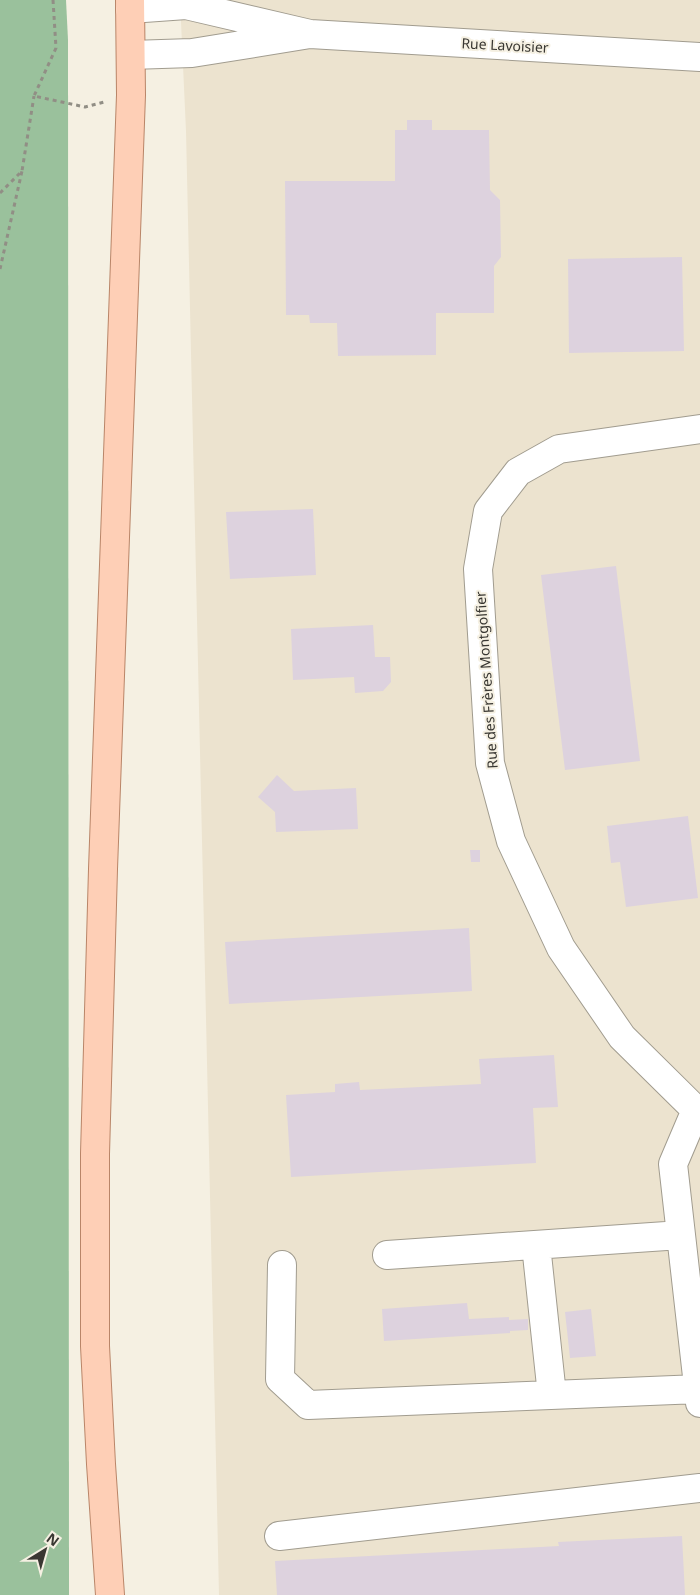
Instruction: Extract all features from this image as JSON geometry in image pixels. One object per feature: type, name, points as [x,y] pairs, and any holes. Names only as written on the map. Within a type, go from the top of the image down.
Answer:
[{"type":"main road","points":[[110,1595],[101,1464],[96,1346],[95,1154],[103,859],[131,95],[130,4]]},
{"type":"street","name":"Rue Lavoisier","points":[[130,4],[186,5],[310,34],[700,57]]},
{"type":"street","name":"Rue Lavoisier","points":[[131,55],[192,54],[310,34]]},
{"type":"street","name":"Rue des Frères Montgolfier","points":[[698,1111],[622,1037],[561,948],[511,841],[490,763],[478,569],[488,511],[518,472],[559,449],[700,429]]},
{"type":"street","points":[[282,1264],[280,1379],[308,1405],[552,1395],[699,1396],[673,1164],[698,1111]]},
{"type":"street","points":[[387,1255],[681,1235]]},
{"type":"street","points":[[536,1245],[552,1395]]},
{"type":"street","points":[[279,1536],[700,1488]]},
{"type":"path","points":[[0,269],[22,171],[34,96],[56,48],[53,0]]},
{"type":"path","points":[[34,96],[85,107],[131,95]]},
{"type":"path","points":[[0,193],[22,171]]},
{"type":"shaded area","points":[[180,0],[700,0],[700,1595],[219,1595],[186,131]]},
{"type":"green space","points":[[0,0],[66,0],[68,40],[69,1595],[0,1595]]},
{"type":"building","points":[[407,120],[432,120],[432,130],[489,130],[490,190],[500,200],[501,257],[494,266],[494,313],[436,313],[436,355],[338,356],[337,323],[310,323],[309,315],[286,315],[285,181],[395,181],[395,130],[407,130]]},
{"type":"building","points":[[682,257],[684,351],[569,353],[568,259]]},
{"type":"building","points":[[313,509],[316,575],[230,579],[226,512]]},
{"type":"building","points":[[616,566],[640,761],[565,770],[541,575]]},
{"type":"building","points":[[373,625],[375,657],[390,657],[391,682],[383,691],[355,693],[354,677],[293,680],[291,629]]},
{"type":"building","points":[[277,775],[294,791],[356,788],[358,829],[276,832],[275,812],[258,797]]},
{"type":"building","points":[[688,816],[698,898],[626,907],[620,862],[611,863],[607,826]]},
{"type":"building","points":[[470,850],[480,850],[480,862],[471,862]]},
{"type":"building","points":[[469,928],[472,991],[229,1004],[225,942]]},
{"type":"building","points":[[554,1055],[558,1107],[533,1108],[536,1163],[291,1177],[286,1095],[335,1092],[335,1084],[359,1082],[360,1090],[481,1084],[479,1059]]},
{"type":"building","points":[[467,1303],[469,1319],[509,1317],[509,1320],[528,1319],[528,1330],[510,1331],[510,1333],[384,1341],[382,1309]]},
{"type":"building","points":[[591,1309],[596,1356],[570,1358],[565,1312]]},
{"type":"building","points":[[682,1536],[685,1595],[277,1595],[275,1561],[559,1546],[558,1542]]}]
